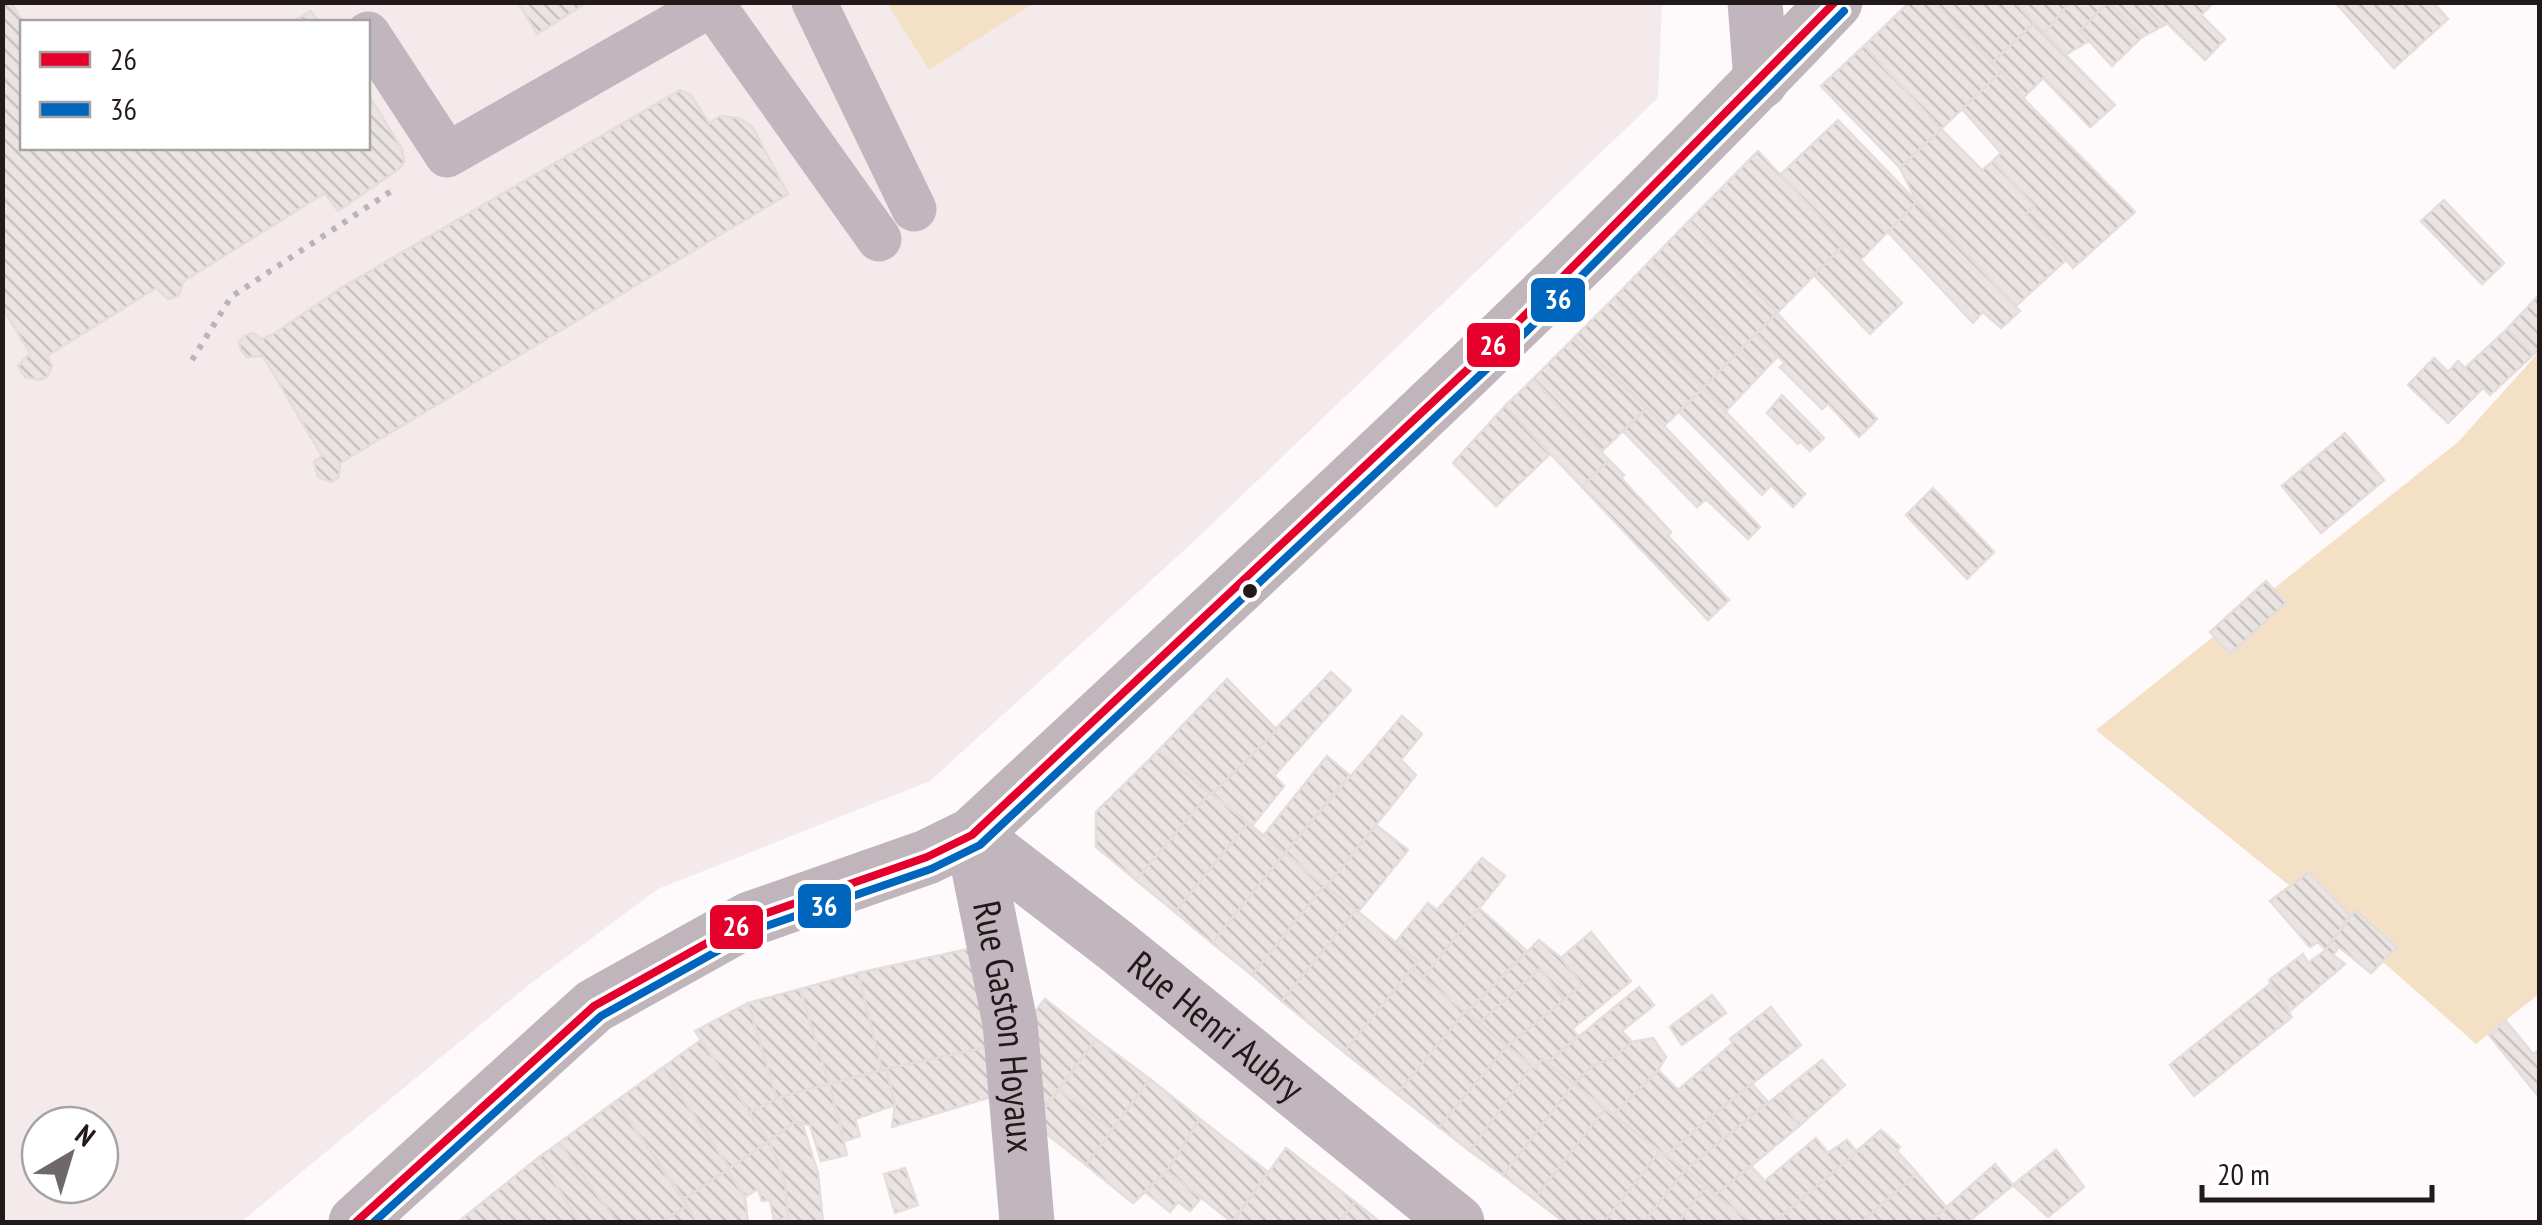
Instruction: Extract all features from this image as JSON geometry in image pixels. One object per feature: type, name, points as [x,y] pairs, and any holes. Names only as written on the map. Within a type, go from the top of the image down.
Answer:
[{"type":"street","points":[[1755,2],[1761,81]]},
{"type":"street","points":[[356,1222],[594,1006],[750,919],[927,857],[972,835],[1368,468],[1761,81],[1835,2]]},
{"type":"street","name":"Rue Gaston Hoyaux","points":[[972,835],[1010,1023],[1027,1222]]},
{"type":"street","name":"Rue Henri Aubry","points":[[972,835],[1115,945],[1457,1222]]},
{"type":"lane","points":[[814,2],[914,210]]},
{"type":"lane","points":[[370,37],[448,155],[712,4],[879,239]]},
{"type":"path","points":[[192,360],[231,297],[448,155]]},
{"type":"shaded area","points":[[2,3],[1662,3],[1658,98],[1190,545],[930,781],[658,889],[530,984],[241,1222],[3,1222]]},
{"type":"shaded area","points":[[887,3],[1034,3],[929,70]]},
{"type":"shaded area","points":[[2539,352],[2539,994],[2476,1044],[2382,961],[2396,946],[2355,911],[2350,915],[2310,872],[2290,886],[2096,730],[2458,442]]},
{"type":"building","points":[[2,2],[11,2],[22,20],[20,150],[370,150],[370,97],[402,149],[404,162],[400,168],[338,211],[325,193],[184,281],[178,296],[168,299],[156,288],[47,356],[52,366],[47,377],[40,380],[25,377],[18,366],[30,353],[2,307]]},
{"type":"building","points":[[518,2],[588,2],[537,34]]},
{"type":"building","points":[[1910,2],[1935,2],[2001,72],[1941,129],[1864,46]]},
{"type":"building","points":[[1935,2],[2015,2],[2034,23],[1992,63]]},
{"type":"building","points":[[2015,2],[2070,2],[2045,33]]},
{"type":"building","points":[[2070,2],[2108,2],[2080,31],[2089,41],[2065,55],[2045,33]]},
{"type":"building","points":[[2108,2],[2142,37],[2112,66],[2080,31]]},
{"type":"building","points":[[2110,2],[2139,2],[2163,26],[2142,37]]},
{"type":"building","points":[[2139,2],[2214,2],[2201,15],[2225,39],[2205,60]]},
{"type":"building","points":[[2335,2],[2433,2],[2448,19],[2394,68]]},
{"type":"building","points":[[311,11],[317,20],[295,20]]},
{"type":"building","points":[[2034,23],[2115,105],[2090,127],[2043,78],[2023,98],[1992,63]]},
{"type":"building","points":[[1864,46],[1941,129],[1900,168],[1821,86]]},
{"type":"building","points":[[2001,72],[2135,212],[2073,268],[2026,214],[2034,206],[1993,161],[2001,153],[1962,109]]},
{"type":"building","points":[[680,90],[691,95],[709,123],[720,116],[738,118],[752,126],[788,194],[340,463],[339,477],[331,482],[318,477],[314,462],[322,456],[263,356],[247,357],[241,350],[239,342],[244,336],[253,333],[262,339],[272,335],[341,288]]},
{"type":"building","points":[[1838,120],[1917,202],[1859,261],[1780,175]]},
{"type":"building","points":[[1941,129],[1982,170],[1993,161],[2034,206],[2026,214],[2067,259],[2016,306],[1917,202],[1900,168]]},
{"type":"building","points":[[1758,151],[1845,244],[1777,313],[1689,221]]},
{"type":"building","points":[[2444,200],[2504,263],[2482,284],[2421,221]]},
{"type":"building","points":[[1917,202],[2020,311],[2001,328],[1983,312],[1973,323],[1888,232]]},
{"type":"building","points":[[1689,221],[1777,313],[1739,351],[1651,260]]},
{"type":"building","points":[[1845,244],[1902,303],[1870,334],[1814,275]]},
{"type":"building","points":[[1651,260],[1739,351],[1703,388],[1614,298]]},
{"type":"building","points":[[2539,295],[2540,349],[2533,355],[2507,329]]},
{"type":"building","points":[[1614,298],[1703,388],[1664,426],[1574,338]]},
{"type":"building","points":[[1777,313],[1877,419],[1859,437],[1828,404],[1822,409],[1780,367],[1785,363],[1756,334]]},
{"type":"building","points":[[2507,329],[2533,355],[2490,395],[2465,368]]},
{"type":"building","points":[[1756,334],[1778,356],[1762,373],[1739,351]]},
{"type":"building","points":[[1574,338],[1647,408],[1602,451],[1533,379]]},
{"type":"building","points":[[1739,351],[1762,373],[1726,411],[1703,388]]},
{"type":"building","points":[[2434,358],[2448,372],[2458,361],[2484,387],[2448,423],[2408,385]]},
{"type":"building","points":[[1533,379],[1609,460],[1582,487],[1505,406]]},
{"type":"building","points":[[1703,388],[1805,494],[1793,507],[1771,485],[1762,495],[1679,412]]},
{"type":"building","points":[[1782,395],[1824,438],[1810,451],[1767,413]]},
{"type":"building","points":[[1505,406],[1550,454],[1496,506],[1453,463]]},
{"type":"building","points":[[1647,408],[1760,527],[1748,539],[1706,499],[1697,507],[1623,431]]},
{"type":"building","points":[[2345,433],[2384,480],[2321,533],[2282,486]]},
{"type":"building","points":[[1609,460],[1671,532],[1668,536],[1729,600],[1708,620],[1582,487]]},
{"type":"building","points":[[1933,488],[1994,552],[1967,579],[1906,515]]},
{"type":"building","points":[[2266,581],[2286,603],[2230,654],[2210,632]]},
{"type":"building","points":[[1331,672],[1351,690],[1274,776],[1284,786],[1252,826],[1212,794]]},
{"type":"building","points":[[1227,679],[1277,730],[1212,794],[1158,751]]},
{"type":"building","points":[[1402,716],[1422,734],[1401,760],[1416,775],[1326,887],[1285,853]]},
{"type":"building","points":[[1158,751],[1210,793],[1136,880],[1096,847],[1096,812]]},
{"type":"building","points":[[1327,756],[1349,775],[1285,853],[1263,836]]},
{"type":"building","points":[[1210,793],[1248,823],[1175,912],[1136,880]]},
{"type":"building","points":[[1248,823],[1285,853],[1212,943],[1175,912]]},
{"type":"building","points":[[1376,825],[1408,850],[1358,912],[1326,887]]},
{"type":"building","points":[[1285,853],[1324,886],[1252,975],[1212,943]]},
{"type":"building","points":[[1482,858],[1505,876],[1423,978],[1412,969],[1418,961],[1395,943],[1428,903],[1437,910]]},
{"type":"building","points":[[2309,872],[2350,915],[2326,950],[2318,942],[2310,947],[2270,901]]},
{"type":"building","points":[[1324,886],[1356,910],[1282,1001],[1252,975]]},
{"type":"building","points":[[1479,908],[1527,951],[1466,1013],[1423,978]]},
{"type":"building","points":[[1356,910],[1418,961],[1344,1052],[1282,1001]]},
{"type":"building","points":[[2355,910],[2397,947],[2371,973],[2339,947],[2333,955],[2345,964],[2290,1011],[2269,980],[2303,954],[2308,963],[2326,950]]},
{"type":"building","points":[[1591,932],[1631,981],[1572,1029],[1578,1036],[1547,1063],[1542,1059],[1536,1069],[1507,1046],[1582,985],[1561,958]]},
{"type":"building","points":[[1539,940],[1561,958],[1582,985],[1564,1000],[1540,969],[1479,1023],[1466,1013]]},
{"type":"building","points":[[973,948],[997,1045],[882,1070],[858,973]]},
{"type":"building","points":[[1412,969],[1465,1012],[1397,1094],[1344,1052]]},
{"type":"building","points":[[1540,969],[1564,1000],[1507,1046],[1479,1023]]},
{"type":"building","points":[[858,973],[882,1070],[829,1084],[800,989]]},
{"type":"building","points":[[2270,984],[2292,1017],[2194,1096],[2170,1065]]},
{"type":"building","points":[[1639,987],[1654,1005],[1622,1031],[1632,1042],[1613,1058],[1592,1066],[1574,1084],[1547,1063]]},
{"type":"building","points":[[800,989],[829,1084],[777,1099],[748,1003]]},
{"type":"building","points":[[1712,995],[1726,1013],[1682,1045],[1670,1027]]},
{"type":"building","points":[[1045,999],[1096,1039],[1033,1123],[1026,1023]]},
{"type":"building","points":[[748,1003],[777,1099],[749,1113],[695,1031]]},
{"type":"building","points":[[1771,1007],[1801,1045],[1666,1156],[1613,1115],[1658,1070],[1678,1090],[1733,1043],[1730,1039]]},
{"type":"building","points":[[1465,1012],[1507,1046],[1439,1127],[1397,1094]]},
{"type":"building","points":[[2506,1021],[2533,1054],[2540,1049],[2538,1096],[2489,1035]]},
{"type":"building","points":[[1653,1038],[1666,1057],[1613,1115],[1574,1084],[1592,1066],[1613,1058],[1632,1042]]},
{"type":"building","points":[[1096,1039],[1150,1079],[1112,1130],[1059,1090]]},
{"type":"building","points":[[701,1040],[769,1141],[730,1169],[662,1068]]},
{"type":"building","points":[[997,1045],[997,1095],[892,1127],[895,1105],[886,1069]]},
{"type":"building","points":[[1507,1046],[1532,1066],[1470,1151],[1439,1127]]},
{"type":"building","points":[[1542,1059],[1574,1084],[1503,1175],[1470,1151],[1532,1066],[1536,1069]]},
{"type":"building","points":[[1822,1060],[1845,1085],[1799,1126],[1778,1095]]},
{"type":"building","points":[[662,1068],[730,1169],[684,1199],[616,1101]]},
{"type":"building","points":[[886,1069],[895,1105],[855,1119],[860,1136],[845,1141],[829,1084]]},
{"type":"building","points":[[1150,1079],[1200,1119],[1167,1171],[1133,1203],[1086,1165]]},
{"type":"building","points":[[829,1084],[847,1155],[821,1161],[810,1125],[795,1122],[780,1097]]},
{"type":"building","points":[[1574,1084],[1605,1109],[1534,1199],[1503,1175]]},
{"type":"building","points":[[1752,1084],[1768,1102],[1724,1138],[1710,1117]]},
{"type":"building","points":[[1059,1090],[1112,1130],[1086,1165],[1033,1123]]},
{"type":"building","points":[[1778,1095],[1799,1126],[1751,1166],[1715,1195],[1685,1170]]},
{"type":"building","points":[[780,1097],[795,1122],[769,1141],[749,1113]]},
{"type":"building","points":[[616,1101],[687,1206],[661,1222],[617,1222],[559,1143]]},
{"type":"building","points":[[1605,1109],[1660,1151],[1604,1222],[1564,1222],[1534,1199]]},
{"type":"building","points":[[1710,1117],[1724,1138],[1685,1170],[1666,1156]]},
{"type":"building","points":[[1200,1119],[1268,1172],[1232,1222],[1167,1171]]},
{"type":"building","points":[[795,1122],[803,1126],[818,1173],[823,1222],[789,1222],[785,1183],[769,1141]]},
{"type":"building","points":[[1881,1130],[1900,1147],[1897,1151],[1917,1173],[1862,1222],[1774,1222]]},
{"type":"building","points":[[1816,1138],[1828,1153],[1847,1140],[1857,1152],[1774,1222],[1751,1222],[1715,1195],[1751,1166],[1765,1181]]},
{"type":"building","points":[[769,1141],[785,1183],[788,1218],[774,1220],[770,1200],[762,1201],[758,1189],[745,1197],[727,1170]]},
{"type":"building","points":[[559,1143],[617,1222],[579,1222],[539,1157]]},
{"type":"building","points":[[1286,1148],[1355,1202],[1339,1222],[1233,1222]]},
{"type":"building","points":[[2056,1150],[2084,1187],[2048,1217],[2013,1185]]},
{"type":"building","points":[[1660,1151],[1685,1170],[1644,1222],[1604,1222]]},
{"type":"building","points":[[539,1157],[579,1222],[458,1222]]},
{"type":"building","points":[[1995,1164],[2013,1185],[1968,1222],[1930,1222]]},
{"type":"building","points":[[905,1168],[918,1205],[895,1213],[884,1174]]},
{"type":"building","points":[[727,1170],[745,1197],[748,1222],[697,1222],[684,1199]]},
{"type":"building","points":[[1685,1170],[1706,1187],[1678,1222],[1644,1222]]},
{"type":"building","points":[[1167,1171],[1201,1198],[1190,1211],[1178,1202],[1170,1212],[1145,1192]]},
{"type":"building","points":[[1917,1173],[1947,1208],[1924,1222],[1862,1222]]},
{"type":"building","points":[[1706,1187],[1715,1195],[1751,1222],[1678,1222]]},
{"type":"building","points":[[1355,1202],[1380,1222],[1339,1222]]},
{"type":"building","points":[[687,1206],[697,1222],[661,1222]]},
{"type":"transit line","name":"26","points":[[356,1222],[594,1006],[750,919],[927,857],[972,835],[1518,322],[1835,2]]},
{"type":"transit line","name":"36","points":[[374,1222],[601,1016],[755,930],[931,869],[980,845],[1527,331],[1844,11]]}]
